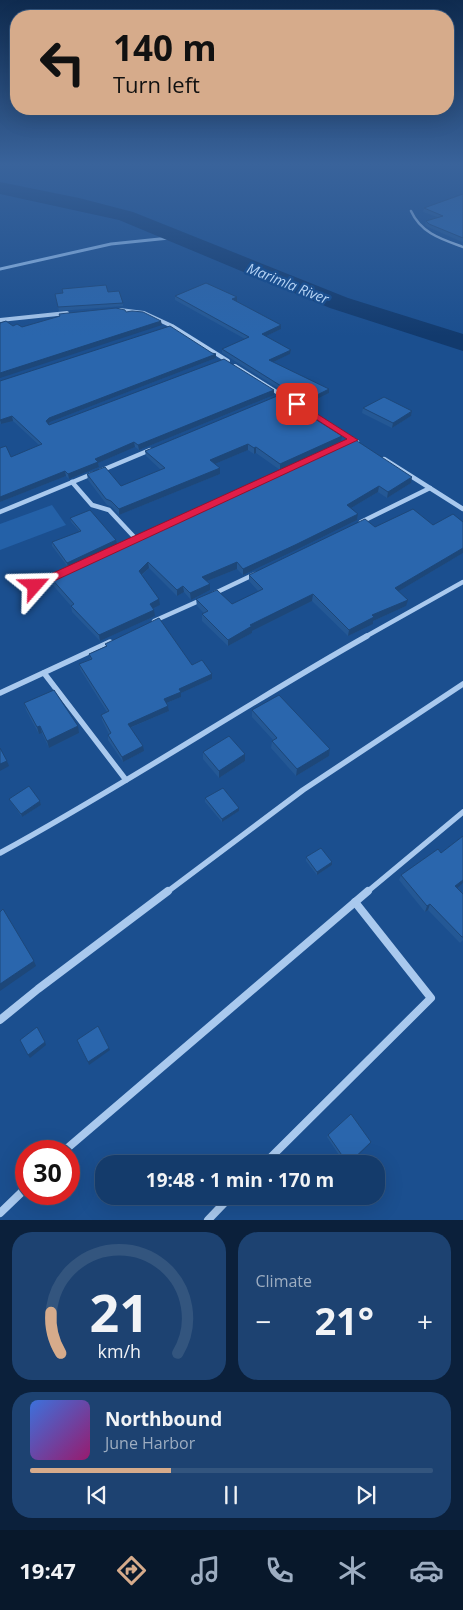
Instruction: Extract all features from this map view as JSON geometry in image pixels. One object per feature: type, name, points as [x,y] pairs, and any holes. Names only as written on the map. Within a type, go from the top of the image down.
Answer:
[{"type":"street","points":[[416,222],[437,237],[463,247]]},
{"type":"street","points":[[117,309],[144,313],[172,326],[361,444]]},
{"type":"street","points":[[0,320],[77,312]]},
{"type":"street","points":[[163,329],[172,326]]},
{"type":"street","points":[[216,363],[225,360]]},
{"type":"street","points":[[274,398],[283,395]]},
{"type":"street","points":[[344,444],[354,440]]},
{"type":"street","points":[[0,512],[155,448]]},
{"type":"street","points":[[377,454],[463,509]]},
{"type":"street","points":[[236,494],[299,464]]},
{"type":"street","points":[[72,482],[92,505],[109,510],[136,539]]},
{"type":"street","points":[[355,526],[430,488]]},
{"type":"street","points":[[128,543],[145,535]]},
{"type":"street","points":[[152,622],[260,572]]},
{"type":"street","points":[[35,586],[60,574]]},
{"type":"street","points":[[0,853],[62,819],[301,673],[463,582]]},
{"type":"street","points":[[0,693],[116,639]]},
{"type":"street","points":[[44,673],[126,780]]},
{"type":"street","points":[[0,1020],[54,977],[303,790],[463,684]]},
{"type":"street","points":[[77,1140],[463,812]]},
{"type":"street","points":[[273,1155],[431,998],[355,902]]},
{"type":"street","points":[[0,1212],[15,1198]]},
{"type":"street","points":[[208,1220],[222,1205]]},
{"type":"shaded area","points":[[52,505],[66,525],[0,550],[0,524]]},
{"type":"building","points":[[427,222],[463,222],[463,238]]},
{"type":"building","points":[[206,283],[237,297],[232,299],[281,325],[262,334],[291,350],[269,360],[329,389],[305,401],[222,349],[249,337],[175,296]]},
{"type":"building","points":[[106,285],[108,292],[119,291],[123,303],[58,307],[55,294],[63,293],[62,289]]},
{"type":"building","points":[[116,308],[126,312],[143,312],[161,321],[0,373],[0,323],[6,321],[13,326],[17,324],[22,327],[60,316],[59,314]]},
{"type":"building","points":[[170,326],[216,354],[49,418],[46,421],[49,425],[224,359],[274,390],[138,445],[134,442],[95,459],[98,462],[68,474],[65,471],[0,497],[0,448],[6,446],[11,457],[42,444],[12,416],[0,420],[0,381]]},
{"type":"building","points":[[282,394],[297,403],[294,404],[296,407],[342,436],[280,464],[256,447],[254,448],[248,444],[210,460],[220,468],[119,509],[106,499],[87,474],[105,467],[121,486],[165,468],[145,451]]},
{"type":"building","points":[[384,397],[412,411],[393,423],[363,408]]},
{"type":"building","points":[[354,439],[412,477],[388,492],[379,486],[347,505],[358,514],[295,545],[243,569],[237,562],[202,577],[210,584],[190,593],[183,586],[177,590],[148,562],[139,571],[159,599],[150,604],[154,610],[99,635],[71,606],[74,604],[50,577],[201,508],[245,489],[247,491],[290,471],[288,469]]},
{"type":"building","points":[[413,509],[433,525],[453,514],[463,522],[463,548],[395,588],[408,600],[372,615],[374,617],[349,630],[313,594],[250,625],[252,626],[228,640],[202,614],[208,611],[196,599],[217,590],[232,604],[263,589],[249,575],[365,519],[375,527]]},
{"type":"building","points":[[90,510],[116,540],[67,563],[52,542],[81,531],[70,518]]},
{"type":"building","points":[[159,618],[192,665],[202,660],[212,674],[179,689],[181,692],[164,699],[168,706],[128,724],[143,746],[122,757],[108,735],[111,733],[101,715],[109,711],[79,664],[92,659],[89,654],[107,646],[105,644]]},
{"type":"building","points":[[54,690],[78,726],[47,741],[40,726],[37,727],[24,703]]},
{"type":"building","points":[[279,695],[330,749],[297,769],[272,741],[277,738],[252,710]]},
{"type":"building","points":[[229,736],[245,754],[219,771],[203,752]]},
{"type":"building","points":[[0,748],[7,761],[0,764]]},
{"type":"building","points":[[29,786],[40,801],[21,814],[9,799]]},
{"type":"building","points":[[223,788],[239,808],[222,819],[205,798]]},
{"type":"building","points":[[463,836],[463,880],[455,886],[463,894],[462,937],[430,904],[427,906],[401,875],[438,849],[441,853]]},
{"type":"building","points":[[321,848],[332,862],[317,872],[306,857]]},
{"type":"building","points":[[3,909],[34,961],[0,984],[0,912]]},
{"type":"building","points":[[98,1026],[109,1048],[88,1062],[77,1040]]},
{"type":"building","points":[[37,1027],[45,1042],[28,1055],[20,1040]]},
{"type":"building","points":[[351,1114],[371,1142],[357,1155],[342,1155],[328,1135]]},
{"type":"waterway","name":"Marimla River","points":[[141,222],[339,303],[463,343]]},
{"type":"waterway","points":[[0,269],[111,244],[179,237]]},
{"type":"route","points":[[35,586],[354,440],[297,404]]}]
